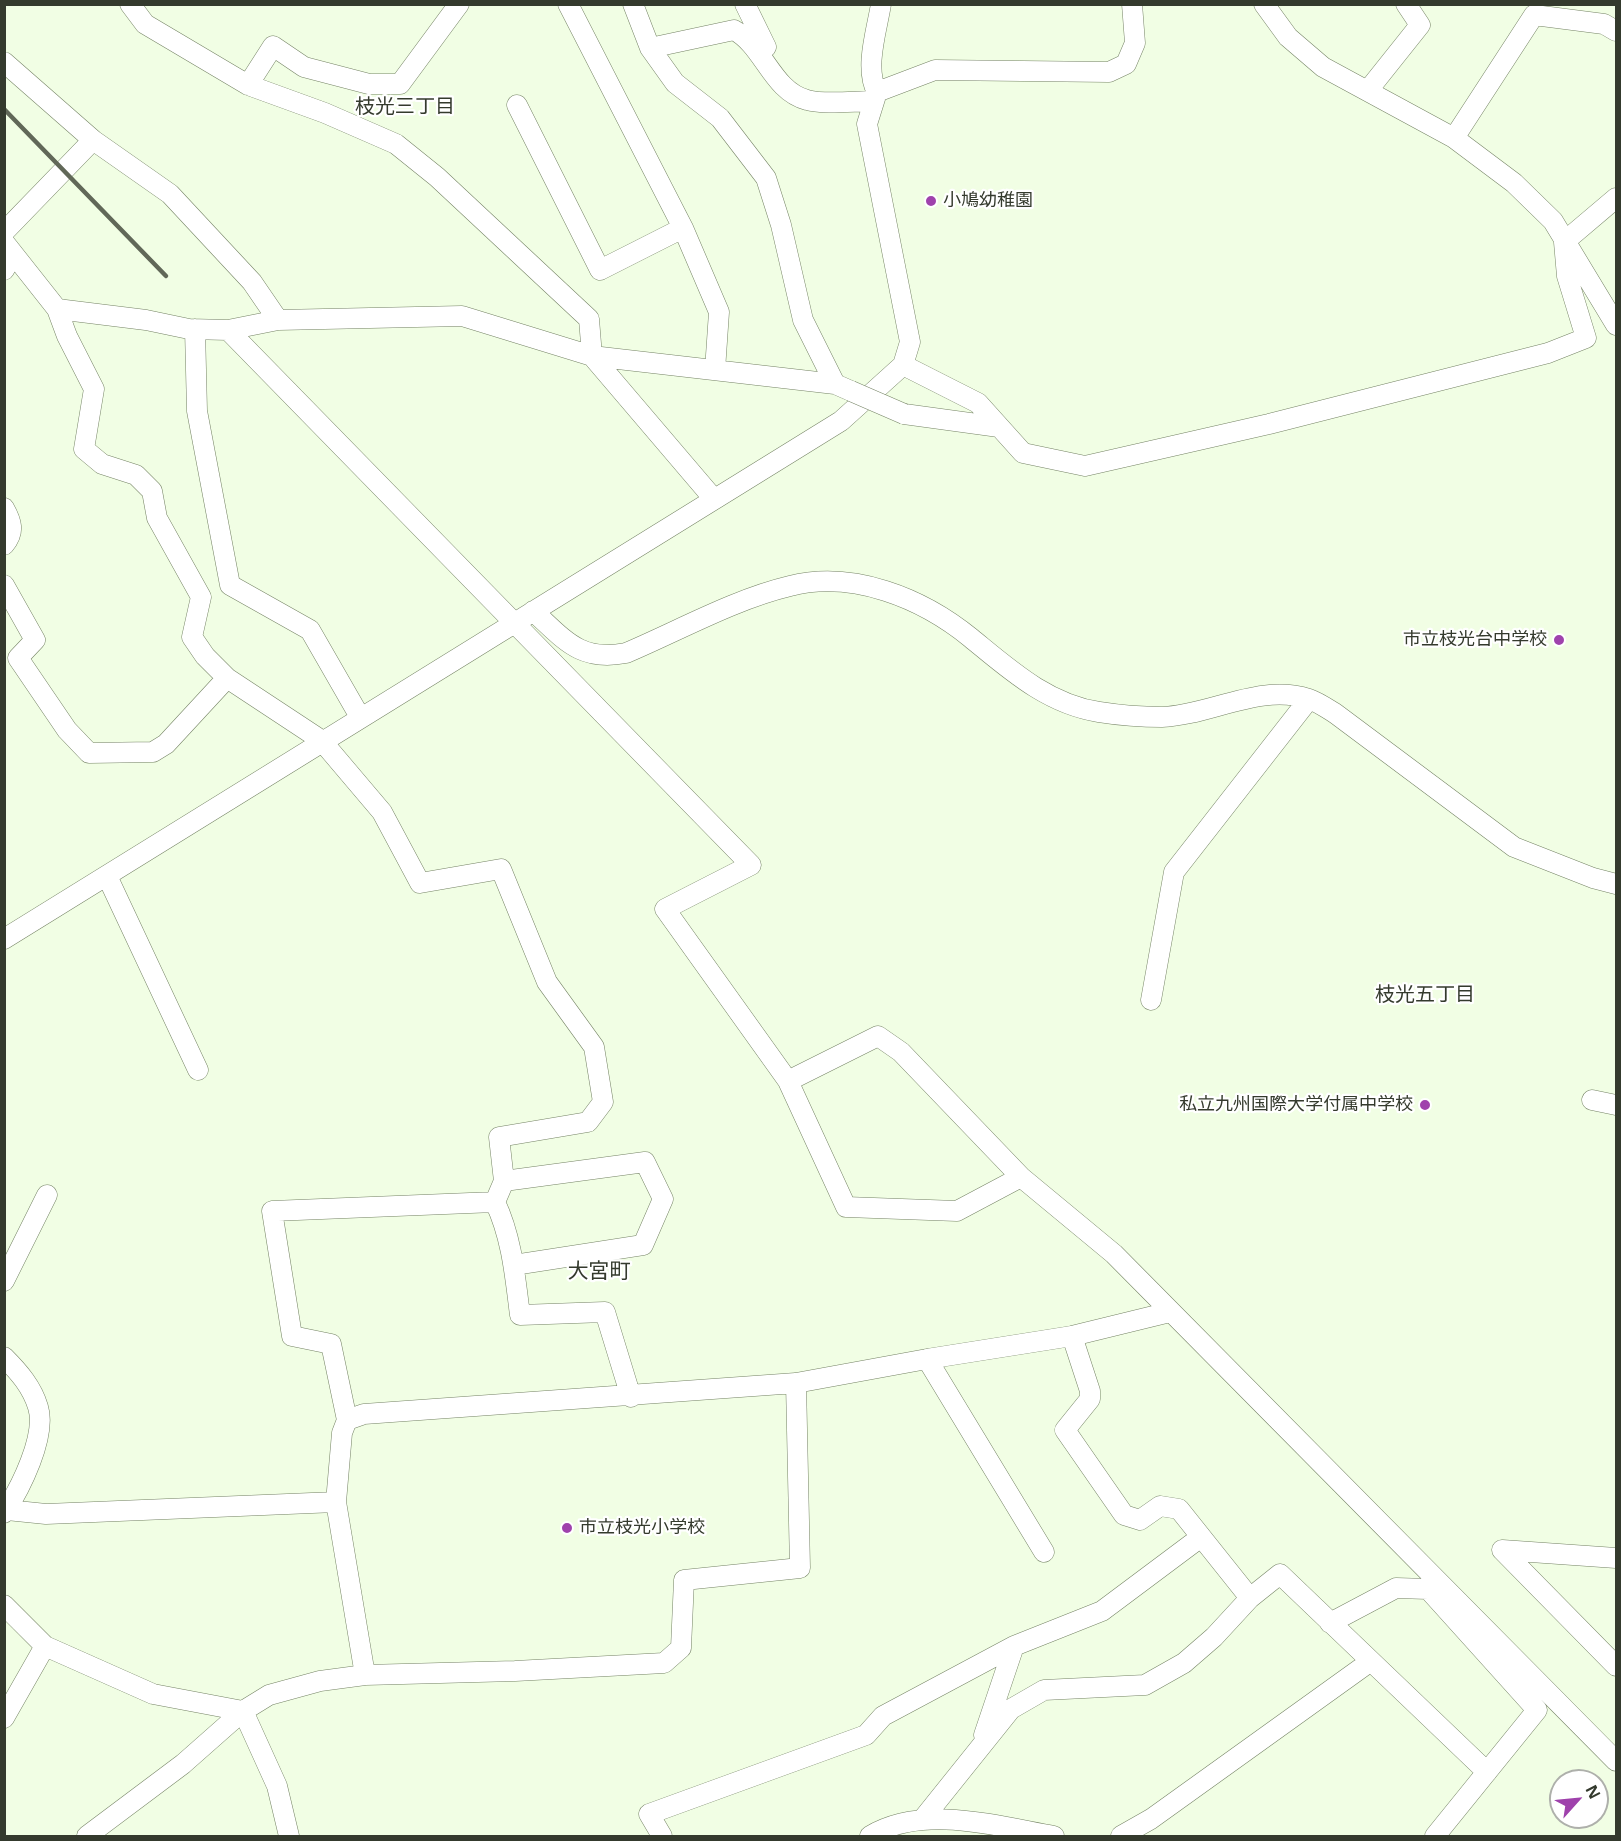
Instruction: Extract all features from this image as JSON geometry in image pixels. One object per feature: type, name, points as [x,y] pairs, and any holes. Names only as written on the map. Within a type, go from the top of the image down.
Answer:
[{"type":"street","points":[[130,4],[145,24],[248,85],[396,144],[437,177],[589,319],[592,356],[713,498]]},
{"type":"street","points":[[248,85],[273,46],[304,67],[369,84],[400,84],[459,4]]},
{"type":"street","points":[[568,4],[683,228],[719,312],[715,370]]},
{"type":"street","points":[[633,4],[650,48],[675,83],[720,118],[766,178],[781,225],[803,320],[843,388]]},
{"type":"street","points":[[745,4],[751,21],[793,93]]},
{"type":"street","points":[[4,939],[321,740],[841,421],[903,365],[910,342],[867,124],[875,96],[872,83],[872,61],[881,4]]},
{"type":"street","points":[[650,48],[734,30],[745,36],[786,90],[807,100],[875,96],[935,70],[1108,72],[1126,64],[1135,43],[1132,4]]},
{"type":"street","points":[[1264,4],[1288,37],[1323,67],[1369,89],[1454,138],[1514,183],[1552,221],[1617,325]]},
{"type":"street","points":[[1369,89],[1420,25],[1406,4]]},
{"type":"street","points":[[1454,138],[1534,15],[1604,24],[1617,31]]},
{"type":"street","points":[[4,62],[93,140],[170,194],[252,282],[278,320]]},
{"type":"street","points":[[517,105],[600,270],[683,228]]},
{"type":"street","points":[[4,232],[93,140]]},
{"type":"street","points":[[1564,242],[1617,198]]},
{"type":"street","points":[[903,365],[978,403],[1023,453],[1086,466],[1269,424],[1548,353],[1586,338],[1567,276],[1564,242]]},
{"type":"street","points":[[7,255],[57,309],[67,336],[94,389],[84,449],[102,464],[136,475],[152,491],[157,518],[201,597],[192,637],[205,656],[227,678],[321,740],[382,812],[420,884],[501,869],[547,982],[594,1047],[603,1102],[588,1122],[499,1137],[504,1181],[495,1202],[504,1222],[514,1265],[520,1315],[605,1312],[631,1397]]},
{"type":"street","points":[[57,309],[195,329],[228,330],[278,320],[462,316],[592,356],[843,388],[904,414],[999,428]]},
{"type":"street","points":[[195,329],[197,411],[230,585],[310,630],[360,717]]},
{"type":"street","points":[[228,330],[516,622],[751,865],[665,909],[788,1081],[846,1207],[957,1211],[1021,1177]]},
{"type":"street","points":[[4,508],[12,522],[10,537],[4,545]]},
{"type":"street","points":[[533,610],[564,639],[586,653],[604,657],[626,653],[751,599],[791,585],[832,582],[860,584],[906,598],[946,618],[1028,684],[1055,698],[1097,712],[1163,717],[1278,693],[1310,699],[1336,714],[1514,847],[1593,878],[1617,884]]},
{"type":"street","points":[[4,585],[35,640],[18,658],[67,730],[89,753],[153,752],[165,744],[227,678]]},
{"type":"street","points":[[1151,1000],[1174,872],[1310,699]]},
{"type":"street","points":[[107,876],[198,1070]]},
{"type":"street","points":[[788,1081],[878,1036],[901,1052],[1021,1177],[1114,1254],[1617,1761]]},
{"type":"street","points":[[1592,1100],[1617,1105]]},
{"type":"street","points":[[504,1181],[645,1162],[663,1199],[643,1245],[514,1265]]},
{"type":"street","points":[[4,1281],[47,1195]]},
{"type":"street","points":[[365,1675],[336,1502],[342,1433],[347,1420],[331,1344],[292,1336],[272,1211],[495,1202]]},
{"type":"street","points":[[347,1420],[363,1414],[631,1397],[796,1383],[1072,1336],[1170,1312]]},
{"type":"street","points":[[1072,1336],[1090,1391],[1090,1399],[1065,1430],[1124,1515],[1140,1520],[1160,1506],[1179,1509],[1250,1598]]},
{"type":"street","points":[[4,1357],[26,1380],[39,1410],[38,1435],[23,1483],[6,1511],[46,1514],[336,1502]]},
{"type":"street","points":[[927,1359],[1044,1552]]},
{"type":"street","points":[[87,1836],[183,1764],[243,1711],[279,1692],[320,1681],[365,1675],[526,1671],[664,1663],[681,1648],[684,1580],[800,1568],[796,1383]]},
{"type":"street","points":[[662,1836],[649,1814],[866,1735],[883,1716],[1014,1646],[1102,1611],[1201,1538]]},
{"type":"street","points":[[1617,1558],[1502,1550],[1617,1666]]},
{"type":"street","points":[[922,1820],[1011,1709],[1044,1690],[1145,1685],[1184,1663],[1214,1637],[1250,1598],[1280,1574],[1487,1772]]},
{"type":"street","points":[[1330,1623],[1396,1588],[1428,1589],[1537,1710],[1435,1836]]},
{"type":"street","points":[[4,1605],[45,1646],[153,1694],[243,1711]]},
{"type":"street","points":[[4,1718],[45,1646]]},
{"type":"street","points":[[979,1751],[1014,1646]]},
{"type":"street","points":[[1121,1836],[1151,1819],[1371,1661]]},
{"type":"street","points":[[243,1711],[277,1786],[289,1836]]},
{"type":"street","points":[[870,1836],[885,1827],[922,1820],[982,1824],[1054,1836]]},
{"type":"railway","points":[[4,109],[166,276]]},
{"type":"place","name":"小鳩幼稚園","points":[[931,201]]},
{"type":"place","name":"市立枝光台中学校","points":[[1559,640]]},
{"type":"place","name":"私立九州国際大学付属中学校","points":[[1425,1105]]},
{"type":"place","name":"市立枝光小学校","points":[[567,1528]]},
{"type":"district","name":"枝光三丁目","points":[[405,107]]},
{"type":"district","name":"枝光五丁目","points":[[1425,995]]},
{"type":"district","name":"大宮町","points":[[599,1272]]}]
